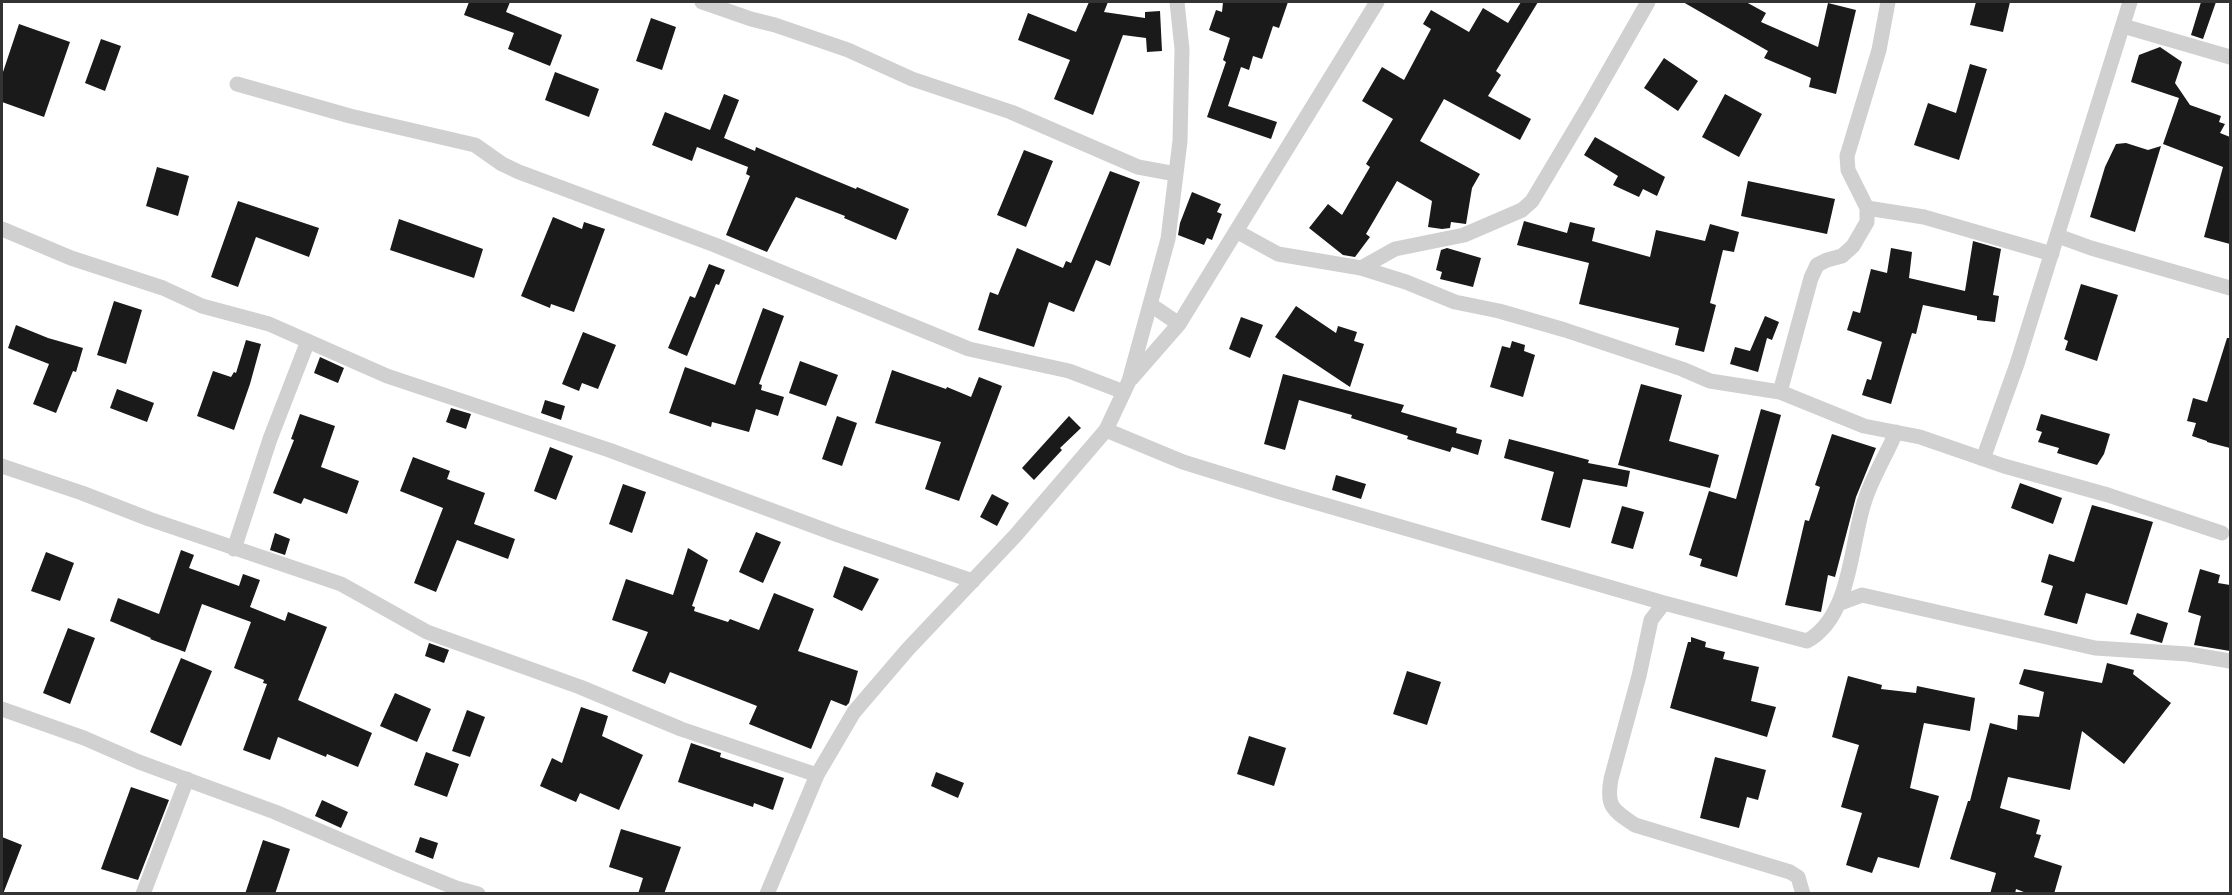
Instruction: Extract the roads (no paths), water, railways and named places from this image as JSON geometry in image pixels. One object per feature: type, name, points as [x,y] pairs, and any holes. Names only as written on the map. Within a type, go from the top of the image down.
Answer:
[{"type":"street","points":[[702,2],[848,50],[912,79],[1011,111],[1138,167],[1176,174]]},
{"type":"street","points":[[766,894],[817,775],[854,712],[885,675],[1015,536],[1106,430],[1127,387],[1168,239],[1180,141],[1182,49],[1177,2]]},
{"type":"street","points":[[1127,387],[1179,324],[1377,2]]},
{"type":"street","points":[[1361,268],[1395,249],[1464,235],[1522,210],[1532,201],[1648,2]]},
{"type":"street","points":[[1780,392],[1811,278],[1817,266],[1842,255],[1853,246],[1867,222],[1867,208],[1848,170],[1847,156],[1879,50],[1888,2]]},
{"type":"street","points":[[1983,459],[2017,364],[2130,2]]},
{"type":"street","points":[[2124,26],[2230,57]]},
{"type":"street","points":[[237,84],[350,116],[475,145],[502,164],[519,172],[715,245],[969,349],[1069,371],[1127,387]]},
{"type":"street","points":[[1867,208],[1924,217],[2052,254]]},
{"type":"street","points":[[2,229],[71,258],[163,288],[202,306],[268,324],[387,376],[609,450],[838,535],[973,581]]},
{"type":"street","points":[[1236,231],[1278,254],[1361,268],[1406,282],[1455,302],[1499,311],[1565,330],[1682,369],[1710,381],[1780,392],[1864,426],[1920,437],[1983,459],[2108,495],[2222,533]]},
{"type":"street","points":[[2058,236],[2091,248],[2230,288]]},
{"type":"street","points":[[1151,305],[1179,324]]},
{"type":"street","points":[[234,549],[270,439],[308,342]]},
{"type":"street","points":[[1106,430],[1184,462],[1269,489],[1664,603],[1807,641],[1822,631],[1838,604],[1849,572],[1866,497],[1896,432]]},
{"type":"street","points":[[2,466],[341,585],[427,632],[580,687],[681,729],[817,775]]},
{"type":"street","points":[[1849,572],[1862,595]]},
{"type":"street","points":[[1838,604],[1862,595],[2095,648],[2188,654],[2230,661]]},
{"type":"street","points":[[1664,603],[1652,620],[1611,779],[1608,794],[1610,805],[1617,813],[1635,825],[1790,872],[1798,877],[1803,894]]},
{"type":"street","points":[[2,709],[84,738],[138,762],[274,812],[456,888],[478,894]]},
{"type":"street","points":[[143,894],[187,779]]}]
